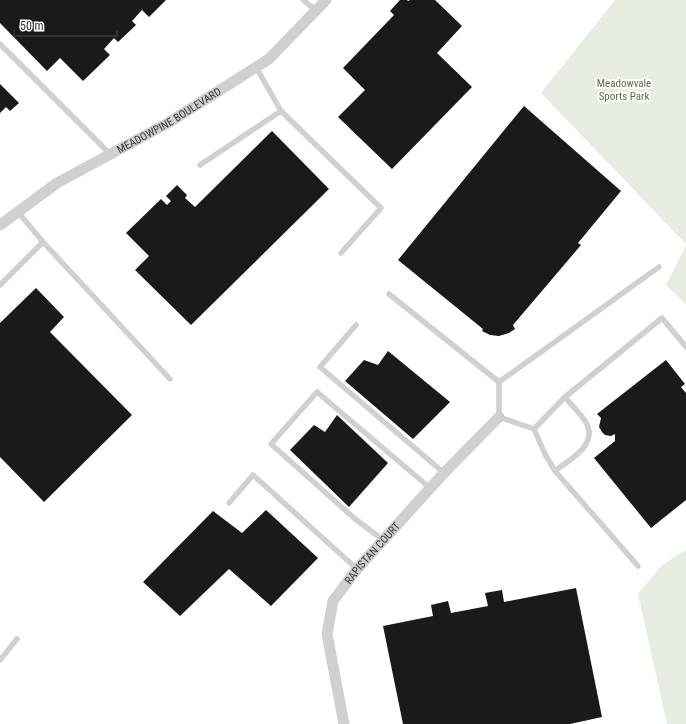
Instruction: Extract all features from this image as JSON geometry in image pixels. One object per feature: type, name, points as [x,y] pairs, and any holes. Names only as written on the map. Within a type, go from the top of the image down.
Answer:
[{"type":"street","name":"MEADOWPINE BOULEVARD","points":[[0,225],[57,183],[168,123],[268,60],[326,0]]},
{"type":"street","name":"RAPISTAN COURT","points":[[344,724],[327,634],[333,601],[357,569],[383,540],[444,473],[499,417]]},
{"type":"lane","points":[[303,0],[316,10]]},
{"type":"lane","points":[[0,44],[110,154]]},
{"type":"lane","points":[[256,67],[281,111],[381,208],[341,253]]},
{"type":"lane","points":[[200,165],[281,111]]},
{"type":"lane","points":[[18,212],[43,242],[170,379]]},
{"type":"lane","points":[[0,285],[43,242]]},
{"type":"lane","points":[[499,382],[659,267]]},
{"type":"lane","points":[[389,294],[499,382]]},
{"type":"lane","points":[[534,429],[565,397],[662,318],[686,348]]},
{"type":"lane","points":[[356,325],[320,368],[444,473]]},
{"type":"lane","points":[[499,382],[499,417],[534,429],[545,454],[555,471],[638,566]]},
{"type":"lane","points":[[383,540],[354,518],[271,444],[317,392],[430,488]]},
{"type":"lane","points":[[555,471],[584,449],[589,436],[587,424],[565,397]]},
{"type":"lane","points":[[229,504],[253,475],[357,569]]},
{"type":"lane","points":[[0,660],[17,640]]},
{"type":"green space","name":"Meadowvale Sports Park","points":[[615,0],[686,0],[686,244],[541,93]]},
{"type":"green space","points":[[686,245],[686,304],[666,285]]},
{"type":"green space","points":[[686,550],[686,724],[667,724],[638,594],[662,565]]},
{"type":"building","points":[[0,0],[166,0],[149,17],[142,10],[132,21],[136,25],[118,42],[114,38],[104,49],[110,55],[83,81],[60,58],[47,71],[0,23]]},
{"type":"building","points":[[400,0],[435,0],[462,26],[437,53],[472,87],[392,169],[338,117],[365,90],[343,68],[394,15],[390,11]]},
{"type":"building","points":[[0,84],[19,103],[10,111],[6,107],[0,113]]},
{"type":"building","points":[[524,106],[621,191],[578,243],[581,245],[513,325],[515,329],[509,333],[499,336],[490,335],[482,331],[483,329],[398,260]]},
{"type":"building","points":[[272,131],[329,189],[191,325],[135,270],[149,256],[126,233],[161,199],[167,205],[171,201],[166,196],[177,185],[187,195],[185,198],[195,207]]},
{"type":"building","points":[[36,288],[64,317],[50,332],[132,415],[44,502],[0,457],[0,323]]},
{"type":"building","points":[[388,351],[450,402],[413,439],[345,381],[364,360],[378,365]]},
{"type":"building","points":[[666,360],[685,384],[681,387],[686,393],[686,500],[651,528],[594,458],[615,441],[615,434],[611,436],[605,435],[602,432],[599,427],[601,418],[597,414]]},
{"type":"building","points":[[337,415],[388,463],[349,507],[290,450],[314,425],[325,432]]},
{"type":"building","points":[[266,510],[318,558],[271,606],[229,569],[180,616],[143,582],[213,511],[242,533]]},
{"type":"building","points":[[576,588],[602,717],[570,724],[403,724],[383,626],[433,616],[431,605],[448,601],[451,613],[488,606],[485,593],[502,590],[504,602]]}]
